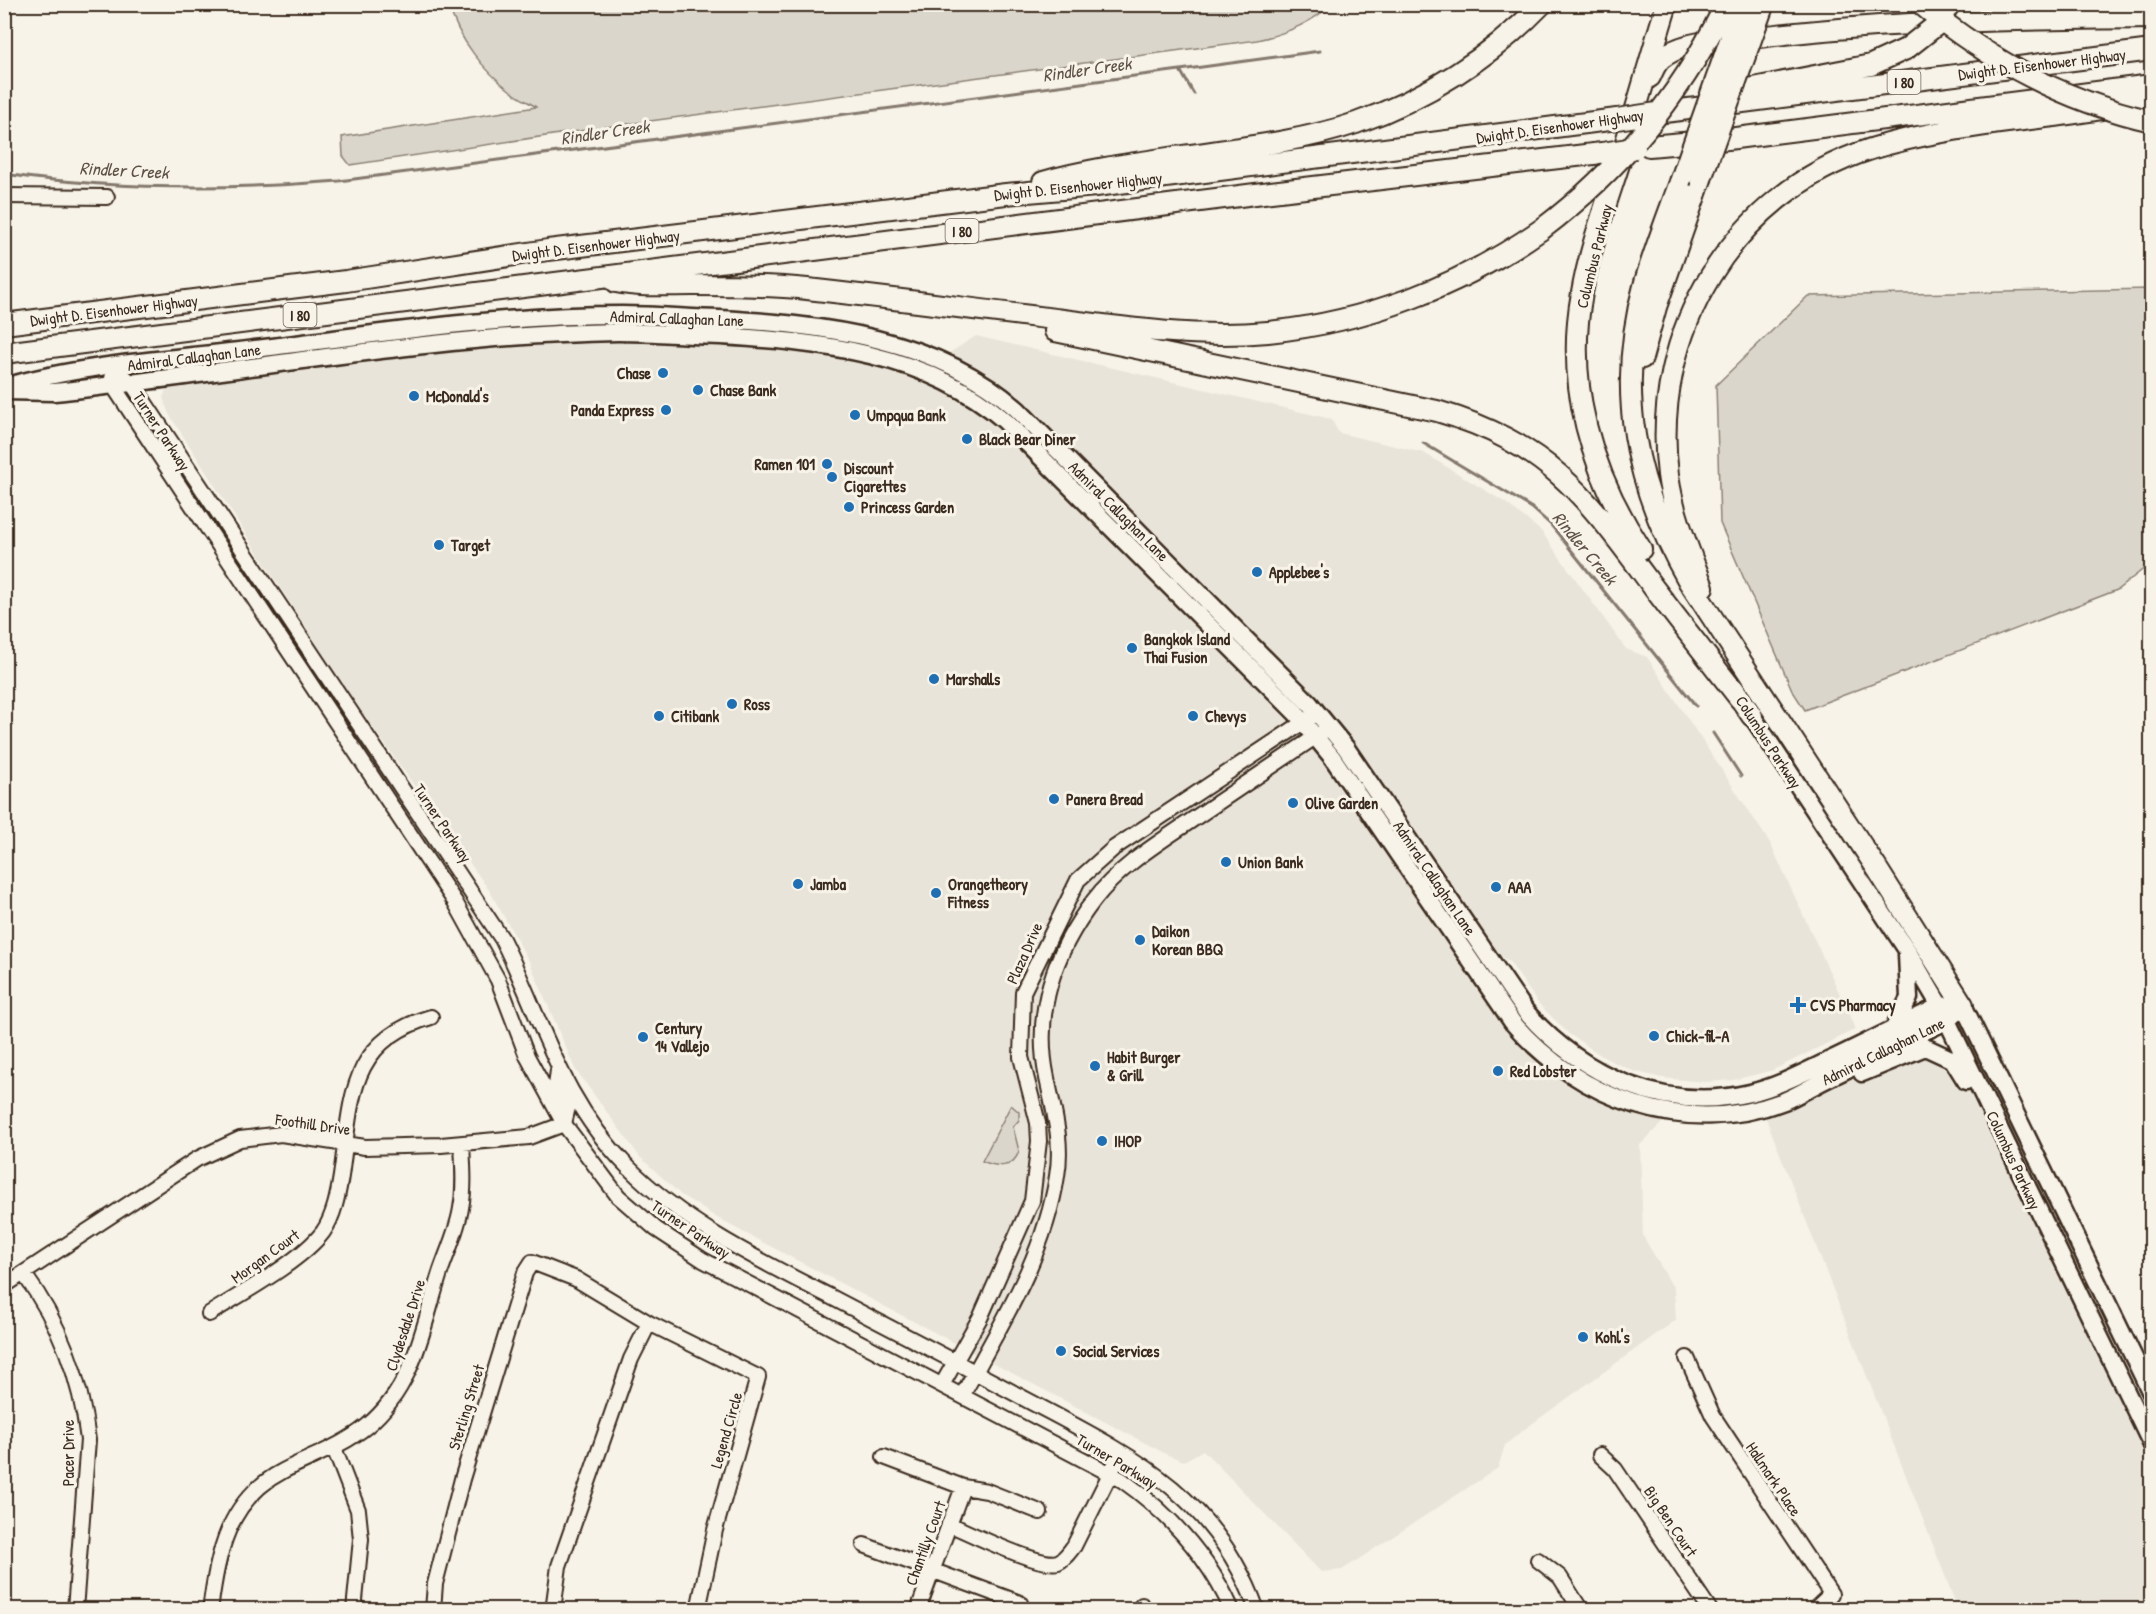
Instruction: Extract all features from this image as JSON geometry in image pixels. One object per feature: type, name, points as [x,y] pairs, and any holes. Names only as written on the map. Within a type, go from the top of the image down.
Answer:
[{"type":"highway","points":[[1006,194],[1098,168],[1265,143],[1355,123],[1411,100],[1463,69],[1508,36],[1542,4]]},
{"type":"highway","name":"Columbus Parkway","points":[[1667,4],[1626,116],[1581,294],[1576,339],[1581,409],[1592,451],[1619,514],[1752,716]]},
{"type":"highway","points":[[1921,4],[1983,50],[2040,82],[2103,107],[2151,121]]},
{"type":"highway","points":[[1657,113],[1755,86],[1871,65],[1906,49],[1934,27],[1950,4]]},
{"type":"highway","points":[[1638,457],[1639,391],[1644,349],[1763,5]]},
{"type":"highway","points":[[596,277],[636,286],[804,289],[1172,332],[1223,334],[1291,329],[1359,315],[1423,294],[1485,265],[1542,229],[1602,179],[1641,138],[1688,75],[1733,8]]},
{"type":"highway","name":"Columbus Parkway","points":[[1733,8],[1680,182],[1645,281],[1632,347],[1630,390],[1638,457],[1649,499],[1668,543],[1720,629],[1963,1005]]},
{"type":"highway","points":[[1626,116],[1660,59],[1677,50],[1705,44],[1821,29],[1909,22],[2151,18]]},
{"type":"highway","name":"Dwight D. Eisenhower Highway","points":[[4,324],[346,281],[548,250],[1006,194],[1096,186],[2151,50]]},
{"type":"highway","name":"Dwight D. Eisenhower Highway","points":[[4,353],[596,277],[1649,146],[1739,138],[2151,85]]},
{"type":"highway","points":[[1720,629],[1675,509],[1667,465],[1665,428],[1670,379],[1681,335],[1705,284],[1732,245],[1755,219],[1792,188],[1824,168],[1868,150],[1921,137],[2151,99]]},
{"type":"highway","points":[[941,306],[1428,409],[1499,433],[1541,458],[1590,503],[1740,699]]},
{"type":"main road","name":"Admiral Callaghan Lane","points":[[4,389],[51,376],[112,367],[506,320],[620,315],[791,324],[845,333],[912,349],[945,360],[973,375],[1017,409],[1311,717],[1526,1012],[1559,1046],[1598,1072],[1628,1085],[1659,1094],[1705,1098],[1736,1096],[1781,1083],[1893,1030],[1963,1005]]},
{"type":"main road","name":"Admiral Callaghan Lane","points":[[4,389],[54,392],[408,347],[524,336],[620,332],[799,342],[907,365],[939,376],[964,389],[1005,421],[1311,717]]},
{"type":"main road","name":"Columbus Parkway","points":[[1752,716],[1907,950],[1944,1013],[2151,1445]]},
{"type":"main road","name":"Admiral Callaghan Lane","points":[[1323,732],[1503,1010],[1536,1048],[1562,1070],[1590,1087],[1623,1102],[1672,1113],[1705,1115],[1738,1113],[1795,1096],[1944,1013]]},
{"type":"main road","points":[[1893,1030],[1909,998],[1907,950]]},
{"type":"main road","name":"Columbus Parkway","points":[[1963,1005],[2151,1395]]},
{"type":"main road","points":[[1795,1096],[1868,1071],[1915,1049],[1925,1047],[1935,1050],[1953,1060],[2020,1172]]},
{"type":"main road","points":[[2107,1353],[2112,1352],[2120,1357],[2151,1419]]},
{"type":"street","points":[[4,196],[107,197]]},
{"type":"street","name":"Turner Parkway","points":[[112,367],[131,382],[502,939],[522,980],[558,1071],[604,1141],[628,1168],[677,1211],[747,1254],[975,1372],[1152,1470],[1203,1517],[1228,1550],[1247,1582],[1257,1610]]},
{"type":"street","name":"Turner Parkway","points":[[112,367],[112,384],[455,902],[498,980],[526,1056],[564,1124],[618,1196],[656,1229],[774,1298],[1110,1474],[1150,1500],[1198,1551],[1232,1610]]},
{"type":"street","name":"Plaza Drive","points":[[942,1385],[981,1316],[1032,1201],[1040,1141],[1038,1123],[1021,1057],[1023,992],[1074,888],[1092,866],[1114,848],[1311,717]]},
{"type":"street","points":[[962,1396],[1023,1283],[1044,1234],[1057,1179],[1060,1153],[1055,1107],[1043,1055],[1043,1010],[1050,983],[1068,941],[1095,900],[1122,869],[1323,732]]},
{"type":"street","name":"Morgan Court","points":[[209,1314],[295,1257],[323,1232],[339,1191],[352,1092],[366,1059],[387,1037],[411,1023],[431,1017]]},
{"type":"street","points":[[558,1071],[556,1086],[568,1107],[564,1124]]},
{"type":"street","name":"Foothill Drive","points":[[4,1287],[197,1159],[223,1145],[266,1134],[281,1134],[365,1147],[462,1144],[529,1137],[564,1124]]},
{"type":"street","name":"Clydesdale Drive","points":[[210,1610],[220,1548],[239,1509],[266,1482],[283,1471],[334,1449],[368,1425],[402,1386],[416,1354],[461,1209],[462,1144]]},
{"type":"street","name":"Sterling Street","points":[[433,1610],[435,1584],[462,1479],[525,1274],[532,1262],[576,1279]]},
{"type":"street","name":"Pacer Drive","points":[[24,1274],[45,1306],[62,1340],[77,1380],[85,1415],[88,1440],[75,1610]]},
{"type":"street","name":"Legend Circle","points":[[576,1279],[649,1323],[758,1377],[715,1530],[698,1610]]},
{"type":"street","points":[[553,1610],[559,1566],[631,1359],[649,1323]]},
{"type":"street","name":"Hallmark Place","points":[[1687,1358],[1713,1416],[1831,1594],[1814,1610]]},
{"type":"street","points":[[334,1449],[358,1510],[361,1539],[354,1610]]},
{"type":"street","points":[[949,1524],[1040,1562],[1058,1562],[1065,1558],[1074,1546],[1121,1452]]},
{"type":"street","name":"Big Ben Court","points":[[1600,1455],[1616,1469],[1710,1610]]},
{"type":"street","points":[[884,1457],[963,1487],[987,1491],[1040,1512]]},
{"type":"street","name":"Chantilly Court","points":[[918,1610],[930,1571],[963,1487]]},
{"type":"street","points":[[864,1545],[1020,1603]]},
{"type":"street","points":[[1538,1560],[1560,1577],[1581,1610]]},
{"type":"shaded area","points":[[449,4],[1331,5],[1315,18],[1297,27],[1257,40],[620,125],[350,165],[343,156],[342,137],[536,107],[512,92],[482,64],[459,30]]},
{"type":"shaded area","points":[[2151,289],[2151,563],[2117,590],[1805,710],[1792,690],[1720,523],[1716,385],[1808,296]]},
{"type":"shaded area","points":[[976,336],[1331,419],[1339,433],[1424,453],[1506,503],[1541,531],[1626,649],[1647,657],[1770,843],[1856,1029],[1773,1070],[1734,1080],[1705,1082],[1662,1078],[1633,1071],[1605,1058],[1569,1034],[1538,1003],[1509,961],[1486,948],[1326,717],[1007,397],[943,357]]},
{"type":"shaded area","points":[[598,339],[757,345],[840,356],[921,376],[988,414],[1136,560],[1317,752],[1497,1015],[1530,1054],[1557,1077],[1586,1095],[1620,1109],[1665,1120],[1640,1145],[1643,1236],[1674,1289],[1676,1320],[1505,1445],[1498,1468],[1342,1570],[1321,1572],[1203,1450],[1184,1461],[1168,1455],[724,1222],[681,1195],[640,1157],[575,1069],[530,963],[489,890],[343,686],[169,414],[163,398],[166,389],[179,382],[515,343]]},
{"type":"shaded area","points":[[1925,1047],[1968,1085],[2020,1172],[2151,1445],[2151,1609],[1958,1609],[1762,1108],[1869,1071]]},
{"type":"shaded area","points":[[1011,1105],[1019,1112],[1019,1120],[1013,1127],[1019,1151],[1016,1157],[1009,1164],[1004,1165],[993,1165],[982,1161]]},
{"type":"waterway","points":[[1180,70],[1320,51]]},
{"type":"waterway","name":"Rindler Creek","points":[[4,174],[130,186],[213,187],[297,184],[339,181],[1180,70],[1194,94]]},
{"type":"waterway","name":"Rindler Creek","points":[[1423,443],[1532,508],[1551,525],[1696,706]]},
{"type":"waterway","name":"Rindler Creek","points":[[1713,733],[1741,776]]},
{"type":"place","name":"Chase","points":[[663,373]]},
{"type":"place","name":"Chase Bank","points":[[698,390]]},
{"type":"place","name":"McDonald's","points":[[414,396]]},
{"type":"place","name":"Panda Express","points":[[666,410]]},
{"type":"place","name":"Umpqua Bank","points":[[855,415]]},
{"type":"place","name":"Black Bear Diner","points":[[967,439]]},
{"type":"place","name":"Ramen 101","points":[[827,464]]},
{"type":"place","name":"Discount Cigarettes","points":[[832,477]]},
{"type":"place","name":"Princess Garden","points":[[849,507]]},
{"type":"place","name":"Target","points":[[439,545]]},
{"type":"place","name":"Applebee's","points":[[1257,572]]},
{"type":"place","name":"Bangkok Island Thai Fusion","points":[[1132,648]]},
{"type":"place","name":"Marshalls","points":[[934,679]]},
{"type":"place","name":"Ross","points":[[732,704]]},
{"type":"place","name":"Citibank","points":[[659,716]]},
{"type":"place","name":"Chevys","points":[[1193,716]]},
{"type":"place","name":"Panera Bread","points":[[1054,799]]},
{"type":"place","name":"Olive Garden","points":[[1293,803]]},
{"type":"place","name":"Union Bank","points":[[1226,862]]},
{"type":"place","name":"Jamba","points":[[798,884]]},
{"type":"place","name":"AAA","points":[[1496,887]]},
{"type":"place","name":"Orangetheory Fitness","points":[[936,893]]},
{"type":"place","name":"Daikon Korean BBQ","points":[[1140,940]]},
{"type":"place","name":"CVS Pharmacy","points":[[1798,1005]]},
{"type":"place","name":"Chick-fil-A","points":[[1654,1036]]},
{"type":"place","name":"Century 14 Vallejo","points":[[643,1037]]},
{"type":"place","name":"Habit Burger & Grill","points":[[1095,1066]]},
{"type":"place","name":"Red Lobster","points":[[1498,1071]]},
{"type":"place","name":"IHOP","points":[[1102,1141]]},
{"type":"place","name":"Kohl's","points":[[1583,1337]]},
{"type":"place","name":"Social Services","points":[[1061,1351]]}]
